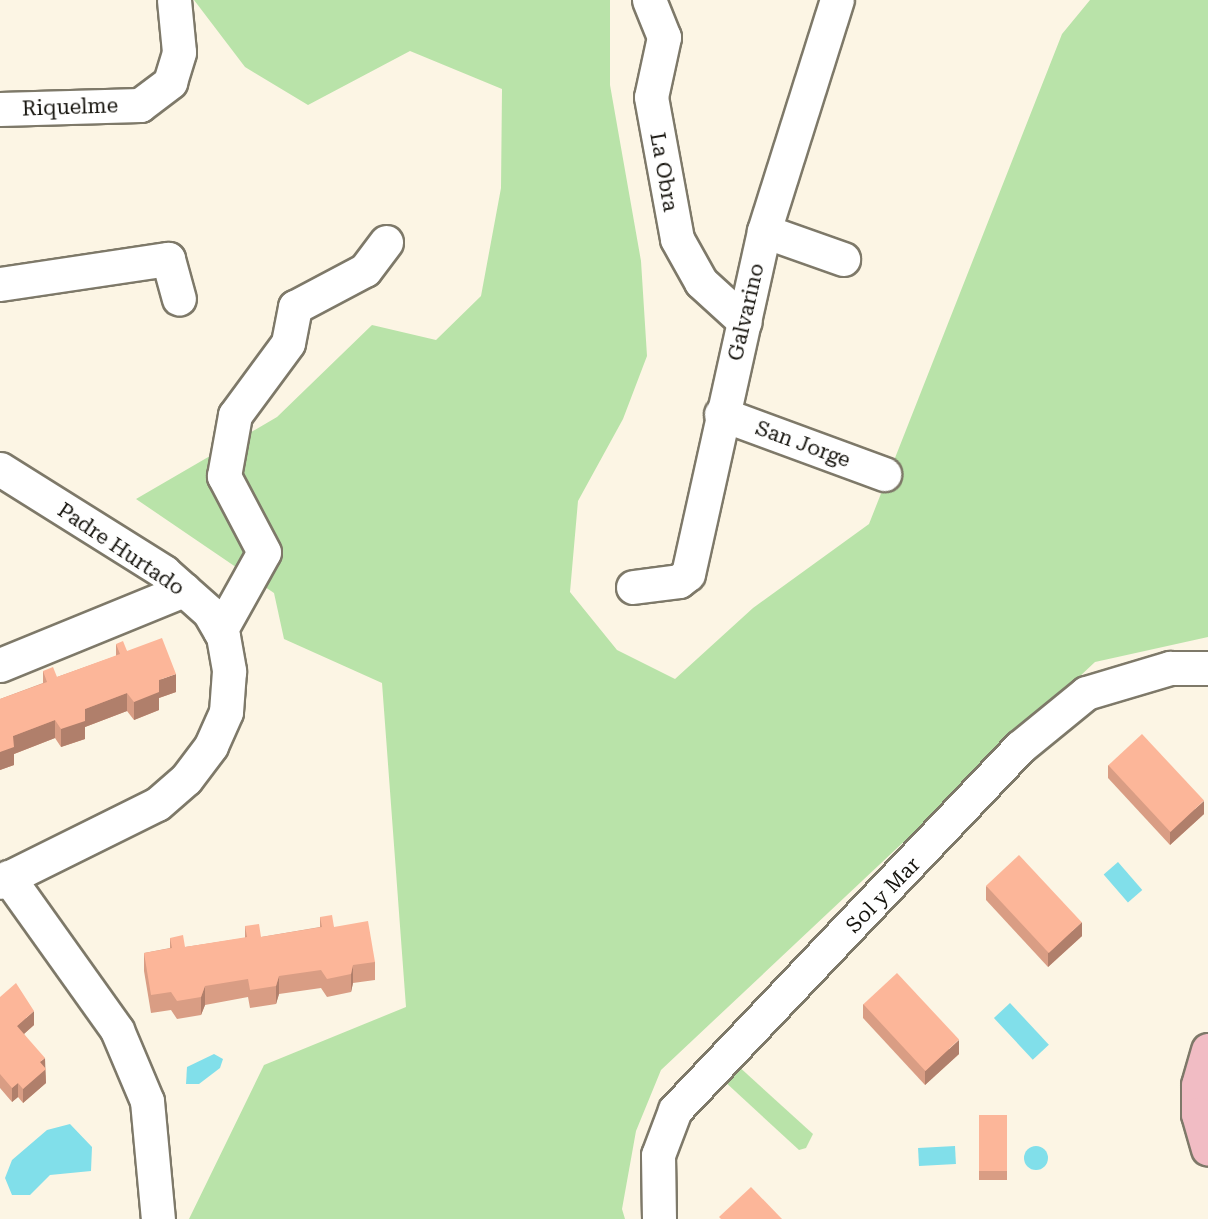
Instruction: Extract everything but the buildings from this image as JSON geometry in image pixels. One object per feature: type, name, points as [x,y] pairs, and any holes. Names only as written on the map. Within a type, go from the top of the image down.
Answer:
[{"type":"main road","points":[[1208,1050],[1198,1114],[1208,1149]]},
{"type":"street","name":"Riquelme","points":[[0,109],[140,105],[170,82],[179,52],[174,0]]},
{"type":"street","name":"La Obra","points":[[649,0],[664,37],[651,97],[677,239],[701,282],[745,322]]},
{"type":"street","name":"Galvarino","points":[[633,587],[679,581],[688,574],[764,231],[839,2]]},
{"type":"street","points":[[764,231],[843,259]]},
{"type":"street","points":[[220,631],[264,552],[224,476],[234,415],[288,343],[295,307],[365,270],[386,242]]},
{"type":"street","points":[[0,284],[168,259],[178,299]]},
{"type":"street","name":"San Jorge","points":[[722,414],[884,474]]},
{"type":"street","name":"Padre Hurtado","points":[[0,469],[184,590],[209,612],[220,631],[229,671],[226,712],[211,746],[186,779],[157,804],[4,880]]},
{"type":"street","points":[[0,665],[184,590]]},
{"type":"street","name":"Sol y Mar","points":[[659,1219],[658,1155],[680,1103],[1020,747],[1086,693],[1170,668],[1208,668]]},
{"type":"street","points":[[4,880],[117,1030],[147,1101],[158,1219]]},
{"type":"green space","points":[[194,0],[610,0],[610,85],[641,261],[647,356],[623,419],[578,501],[570,592],[617,650],[675,679],[753,608],[869,524],[1062,34],[1090,0],[1208,0],[1208,637],[1095,662],[661,1070],[636,1131],[622,1209],[625,1219],[189,1219],[264,1065],[406,1007],[382,683],[284,639],[274,593],[136,499],[277,417],[372,325],[436,340],[481,296],[501,188],[502,89],[410,51],[308,105],[245,67]]},
{"type":"green space","points":[[736,1064],[813,1134],[806,1148],[799,1150],[723,1080]]},
{"type":"water","points":[[1118,862],[1142,890],[1128,902],[1104,874]]},
{"type":"water","points":[[1010,1003],[1049,1045],[1033,1060],[994,1018]]},
{"type":"water","points":[[214,1054],[223,1059],[220,1068],[199,1084],[186,1084],[187,1067]]},
{"type":"water","points":[[70,1124],[92,1147],[91,1171],[50,1175],[30,1195],[12,1195],[5,1178],[12,1160],[47,1130]]},
{"type":"water","points":[[955,1146],[956,1164],[919,1166],[918,1148]]},
{"type":"water","points":[[1036,1146],[1045,1149],[1048,1158],[1045,1167],[1036,1170],[1027,1167],[1024,1158],[1027,1149]]}]
